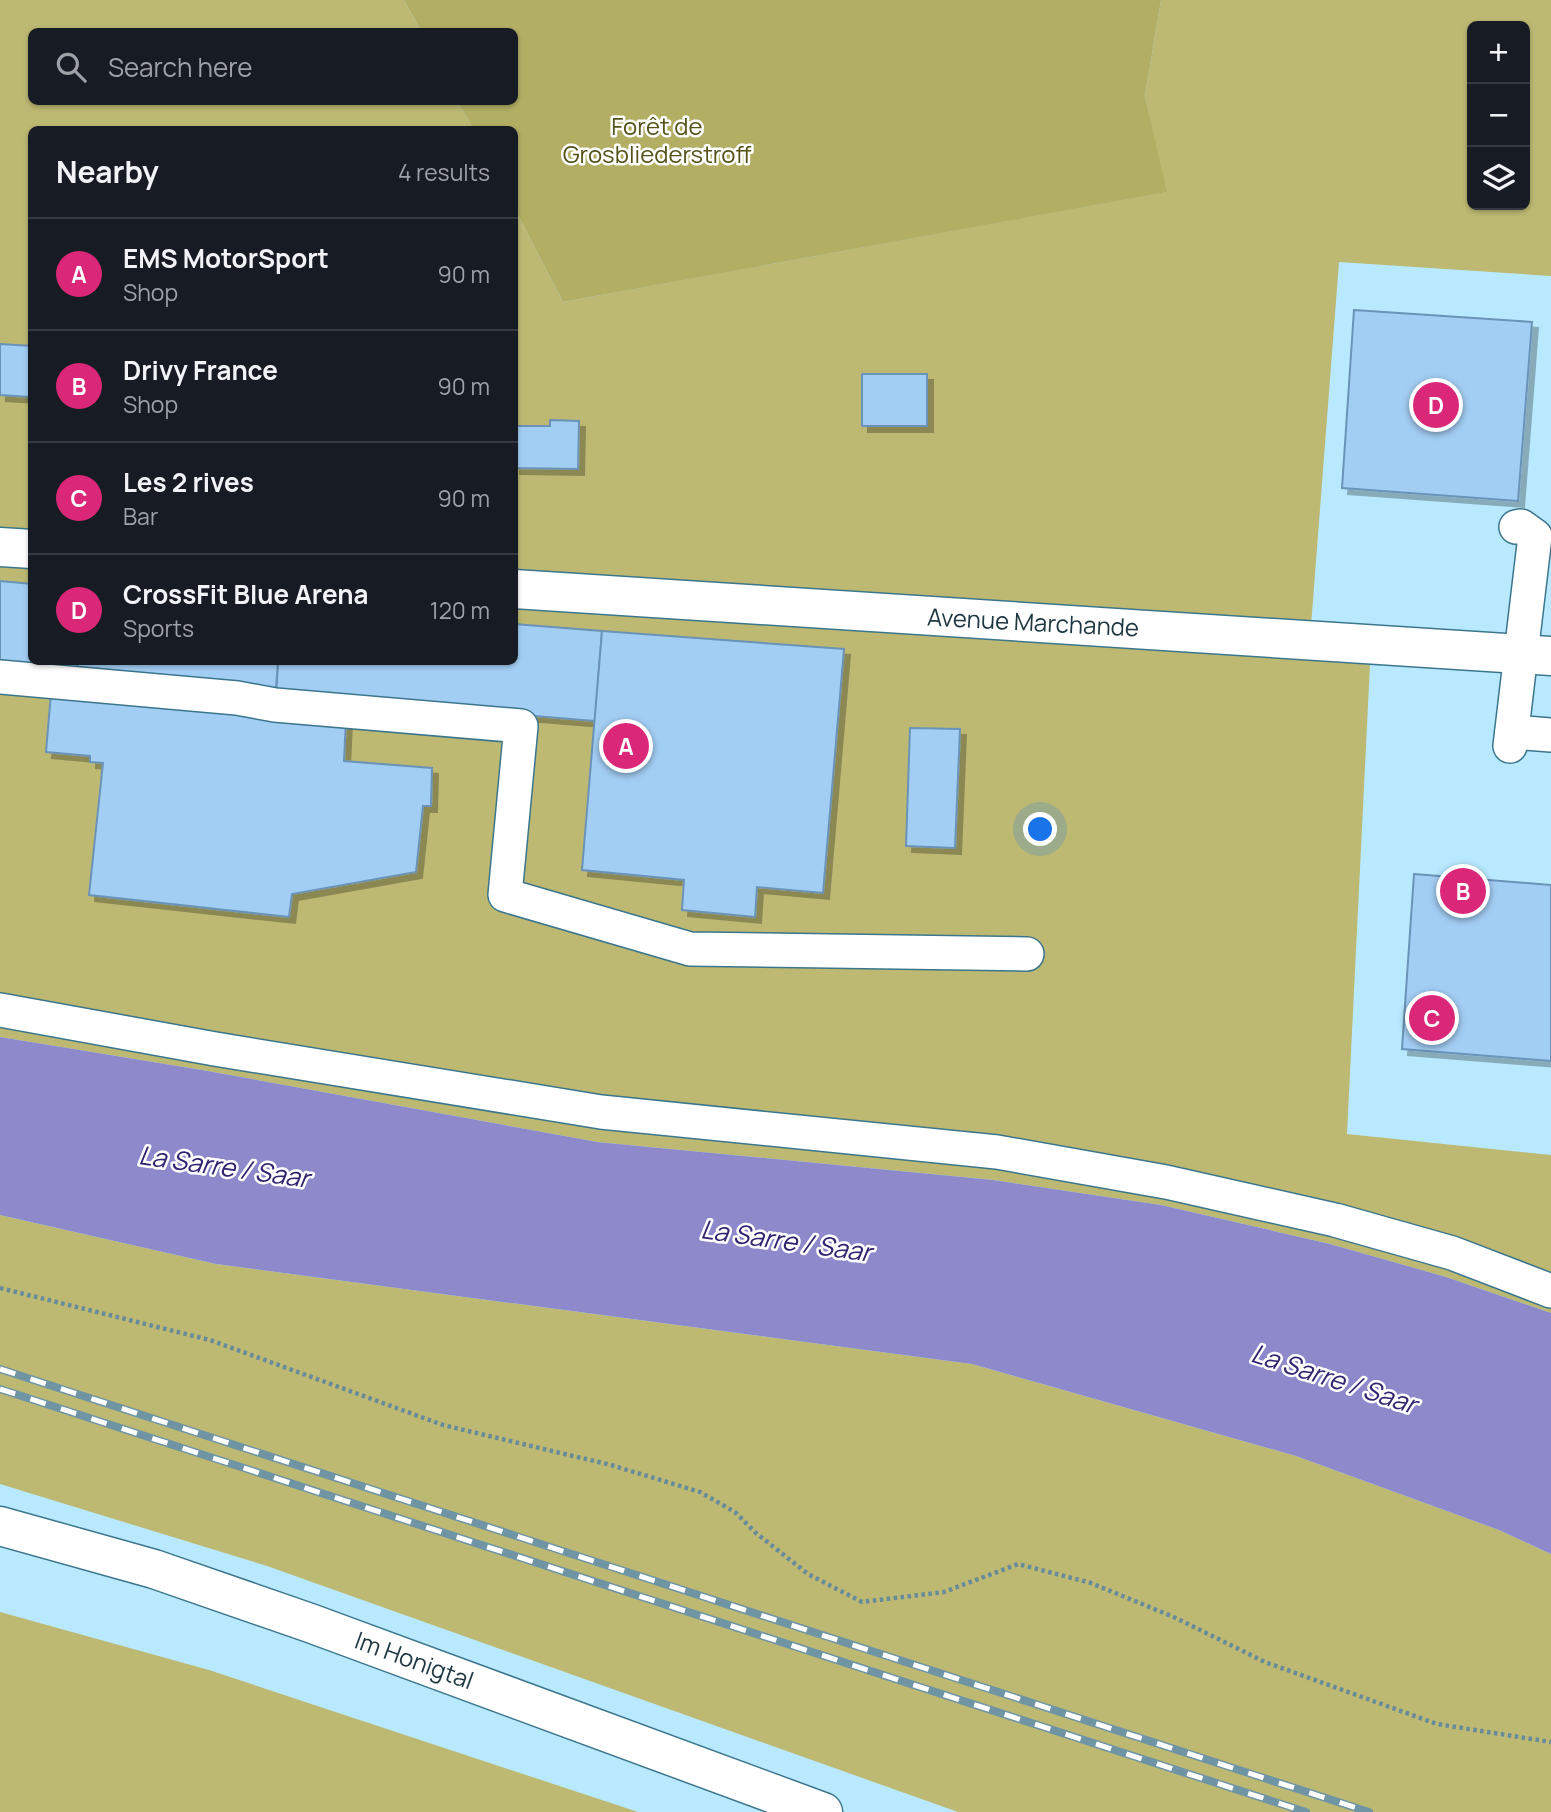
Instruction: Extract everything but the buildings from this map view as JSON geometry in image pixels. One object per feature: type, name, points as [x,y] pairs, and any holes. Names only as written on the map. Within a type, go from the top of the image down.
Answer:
[{"type":"main road","points":[[0,547],[28,550]]},
{"type":"main road","name":"Avenue Marchande","points":[[518,589],[1536,655]]},
{"type":"main road","name":"Im Honigtal","points":[[0,1526],[154,1569],[310,1623],[823,1812]]},
{"type":"lane","points":[[1534,530],[1536,655],[1511,739],[1551,734]]},
{"type":"lane","points":[[0,677],[237,698],[275,705],[521,726],[505,895],[690,949],[1027,954]]},
{"type":"lane","points":[[0,1010],[215,1049],[601,1112],[997,1153],[1153,1180],[1361,1227],[1452,1253],[1551,1291]]},
{"type":"path","points":[[0,1288],[210,1340],[443,1425],[611,1465],[700,1492],[735,1512],[756,1533],[808,1574],[862,1602],[944,1592],[1018,1564],[1091,1583],[1176,1618],[1265,1662],[1437,1724],[1551,1742]]},
{"type":"shaded area","points":[[0,0],[404,0],[419,28],[28,28],[28,105],[460,105],[471,126],[28,126],[28,665],[518,665],[518,215],[563,302],[1166,192],[1145,96],[1161,0],[1551,0],[1551,276],[1339,262],[1310,639],[1371,644],[1347,1134],[1551,1155],[1551,1313],[1446,1277],[1330,1244],[1161,1205],[993,1180],[597,1142],[208,1071],[0,1037]]},
{"type":"shaded area","points":[[0,1215],[216,1264],[972,1364],[1296,1456],[1499,1530],[1551,1554],[1551,1812],[958,1812],[267,1566],[0,1484]]},
{"type":"shaded area","points":[[0,1612],[209,1670],[638,1812],[0,1812]]},
{"type":"green space","name":"Forêt de Grosbliederstroff","points":[[404,0],[1161,0],[1145,96],[1167,192],[563,302],[518,215],[518,126],[471,126],[460,105],[518,105],[518,28],[419,28]]},
{"type":"water","name":"La Sarre / Saar","points":[[0,1037],[208,1071],[597,1142],[993,1180],[1161,1205],[1330,1244],[1446,1277],[1551,1313],[1551,1554],[1499,1530],[1296,1456],[972,1364],[216,1264],[0,1215]]},
{"type":"railway","points":[[0,1369],[1369,1812]]},
{"type":"railway","points":[[0,1389],[1306,1812]]},
{"type":"place","name":"CrossFit Blue Arena","points":[[1436,405]]},
{"type":"place","name":"EMS MotorSport","points":[[626,746]]},
{"type":"place","name":"Drivy France","points":[[1463,891]]},
{"type":"place","name":"Les 2 rives","points":[[1432,1018]]}]
